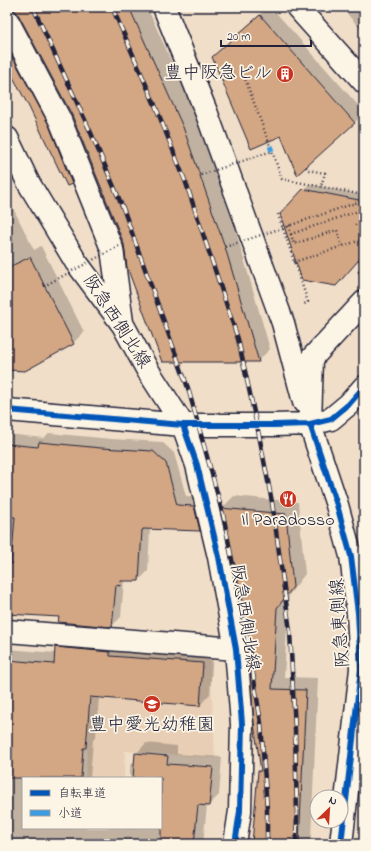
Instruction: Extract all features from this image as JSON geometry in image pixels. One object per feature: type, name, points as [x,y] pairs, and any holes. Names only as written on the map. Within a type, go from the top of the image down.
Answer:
[{"type":"main road","points":[[164,7],[207,114],[283,323],[310,424]]},
{"type":"main road","points":[[297,7],[364,82]]},
{"type":"main road","points":[[7,20],[60,120],[112,249],[123,325]]},
{"type":"main road","name":"阪急西側北線","points":[[7,138],[28,182],[76,262],[123,325],[147,369],[183,425],[196,465],[219,557],[236,649],[242,724],[240,811],[235,844]]},
{"type":"main road","name":"阪急東側線","points":[[341,844],[360,669],[358,553],[338,505],[310,424],[312,358],[364,302]]},
{"type":"main road","points":[[7,410],[183,425],[310,424],[331,419],[349,404],[364,387]]},
{"type":"main road","points":[[7,631],[236,649]]},
{"type":"path","points":[[244,76],[270,146]]},
{"type":"path","points":[[201,175],[272,151],[282,179],[364,195]]},
{"type":"path","points":[[306,167],[308,170],[324,173],[322,186]]},
{"type":"path","points":[[364,178],[362,179],[364,184]]},
{"type":"path","points":[[225,248],[364,200]]},
{"type":"path","points":[[292,233],[364,209]]},
{"type":"path","points":[[278,214],[308,302],[302,306]]},
{"type":"path","points":[[355,225],[364,222]]},
{"type":"path","points":[[289,226],[294,244],[337,230],[342,246]]},
{"type":"path","points":[[294,262],[364,239]]},
{"type":"path","points":[[44,286],[120,246]]},
{"type":"path","points":[[364,266],[359,272],[364,277]]},
{"type":"shaded area","name":"豊中愛光幼稚園","points":[[95,647],[210,657],[215,758],[125,751],[124,777],[85,777]]},
{"type":"building","points":[[7,7],[129,7],[183,127],[225,247],[259,362],[162,362],[127,267],[124,244],[72,115],[18,14],[14,10]]},
{"type":"building","name":"豊中阪急ビル","points":[[260,15],[355,123],[297,175],[281,136],[251,149],[212,57]]},
{"type":"building","points":[[7,47],[49,125],[72,184],[67,186],[29,107],[7,66]]},
{"type":"building","points":[[303,189],[364,201],[364,254],[336,286],[302,280],[280,214]]},
{"type":"building","points":[[30,257],[74,344],[25,371],[7,370],[7,268]]},
{"type":"building","points":[[39,442],[153,451],[166,463],[177,505],[194,506],[200,531],[142,530],[139,581],[121,581],[120,586],[116,585],[112,627],[58,622],[59,617],[7,614],[7,564],[11,565],[15,517],[7,517],[7,444],[38,447]]},
{"type":"building","points":[[220,508],[286,514],[293,587],[277,608],[272,689],[306,690],[299,844],[252,844],[258,771],[261,771],[254,724],[248,647],[231,554]]},
{"type":"building","points":[[55,647],[110,652],[110,656],[203,663],[200,706],[90,697],[86,748],[83,748],[81,777],[7,778],[7,660],[54,664]]},
{"type":"building","points":[[135,753],[168,756],[167,764],[213,767],[209,806],[198,805],[194,844],[161,844],[162,777],[133,777]]},
{"type":"railway","points":[[33,7],[91,133],[123,208],[188,388],[223,514],[247,636],[261,723],[267,809],[267,844]]},
{"type":"railway","points":[[112,7],[155,105],[186,183],[238,339],[272,502],[290,631],[295,730],[297,815],[296,844]]},
{"type":"marked path","points":[[270,146],[272,151]]},
{"type":"cycle path","points":[[7,410],[183,425],[310,424],[331,419],[349,404],[364,387]]},
{"type":"cycle path","points":[[310,424],[337,505],[351,556],[358,613],[361,669],[341,844]]},
{"type":"cycle path","points":[[183,425],[197,465],[219,557],[236,649],[242,724],[240,811],[235,844]]},
{"type":"place","name":"豊中阪急ビル","points":[[285,74]]},
{"type":"place","name":"Il Paradosso","points":[[288,499]]},
{"type":"place","name":"豊中愛光幼稚園","points":[[152,704]]}]
